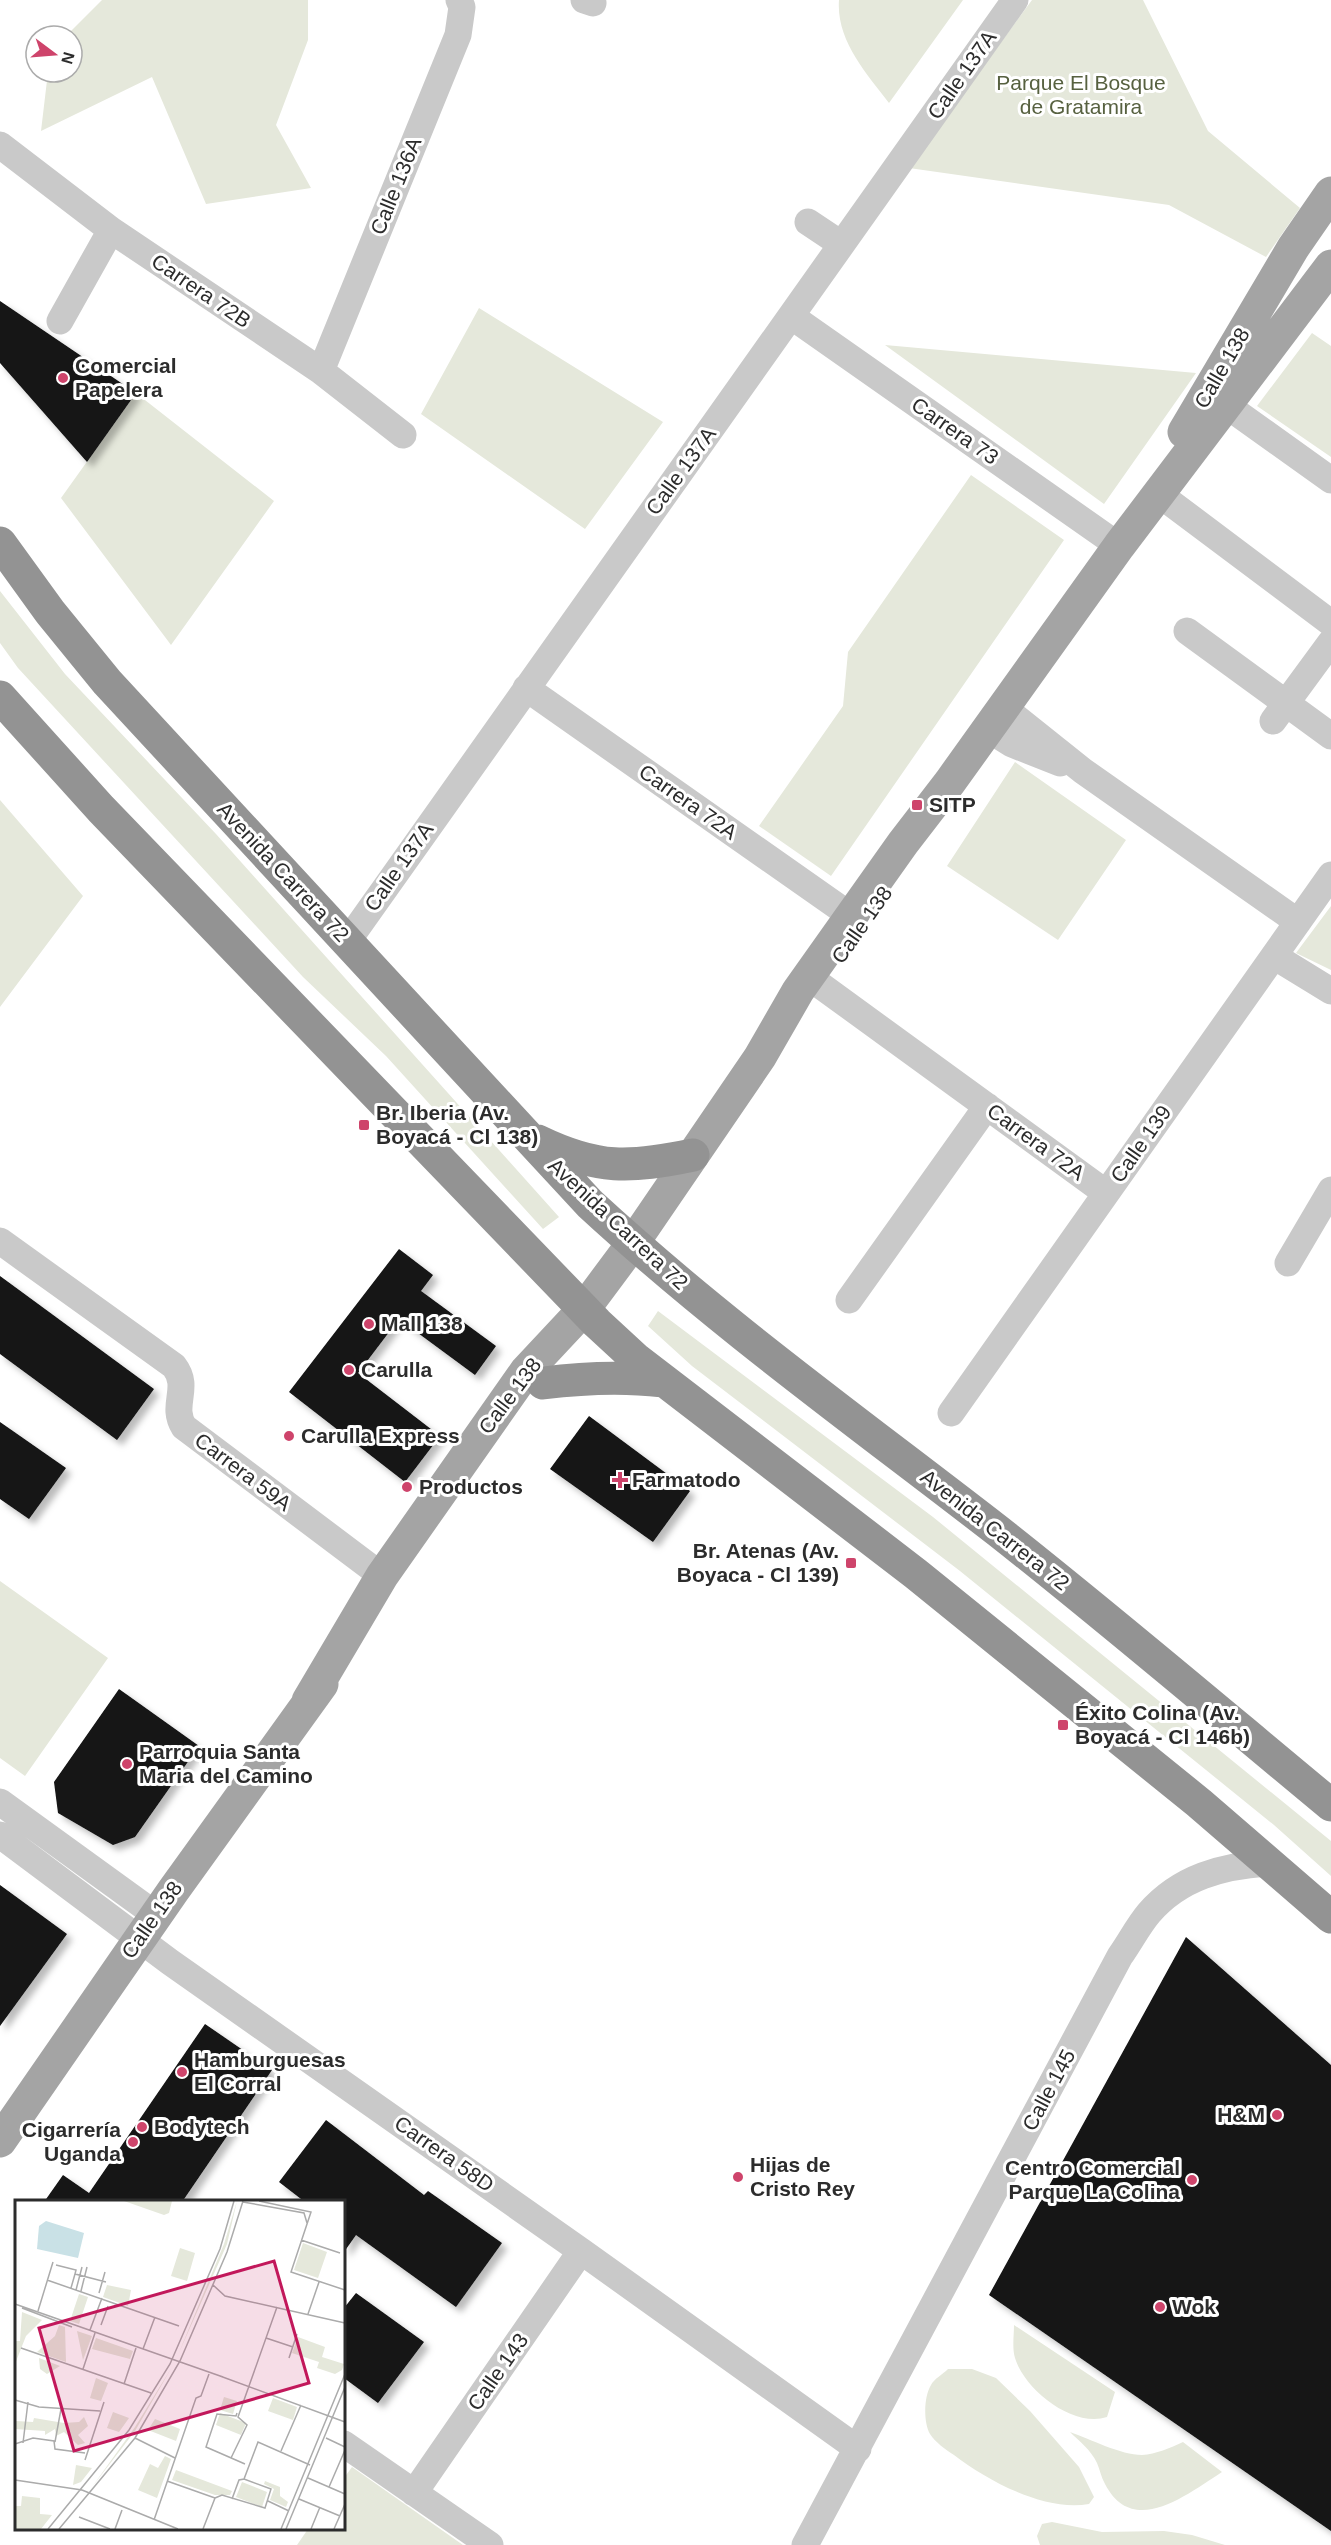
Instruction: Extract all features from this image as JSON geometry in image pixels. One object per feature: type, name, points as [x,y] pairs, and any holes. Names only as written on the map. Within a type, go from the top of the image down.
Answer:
[{"type":"highway","name":"Avenida Carrera 72","points":[[0,543],[50,612],[107,681],[590,1204],[633,1243],[765,1352],[1073,1591],[1331,1805]]},
{"type":"highway","points":[[0,697],[101,809],[584,1309],[662,1381],[916,1574],[1199,1803],[1331,1917]]},
{"type":"highway","points":[[526,1136],[577,1158],[603,1164],[630,1166],[693,1155]]},
{"type":"highway","points":[[543,1383],[589,1378],[662,1381]]},
{"type":"main road","name":"Calle 138","points":[[1119,546],[1219,371],[1293,248],[1331,193]]},
{"type":"main road","name":"Calle 138","points":[[308,1701],[382,1576],[526,1371],[584,1309],[633,1243],[760,1057],[798,991],[851,916],[950,783],[1119,546],[1331,266]]},
{"type":"main road","name":"Calle 138","points":[[760,1057],[820,985],[915,848],[950,783]]},
{"type":"main road","name":"Calle 138","points":[[0,2141],[148,1926],[308,1701],[399,1588],[543,1383],[584,1309]]},
{"type":"street","name":"Calle 136A","points":[[321,371],[458,35],[462,8],[459,0]]},
{"type":"street","name":"Calle 137A","points":[[347,942],[1015,0]]},
{"type":"street","name":"Carrera 72B","points":[[0,145],[111,230],[321,371],[403,435]]},
{"type":"street","points":[[808,222],[842,244]]},
{"type":"street","points":[[60,321],[111,230]]},
{"type":"street","name":"Carrera 73","points":[[791,316],[1119,546]]},
{"type":"street","points":[[1226,405],[1331,480]]},
{"type":"street","points":[[1159,494],[1331,623]]},
{"type":"street","points":[[1187,631],[1280,712],[1331,736]]},
{"type":"street","points":[[1280,712],[1331,642]]},
{"type":"street","name":"Carrera 72A","points":[[525,688],[851,916]]},
{"type":"street","points":[[996,719],[1083,771],[1298,922]]},
{"type":"street","name":"Calle 139","points":[[951,1413],[1331,875]]},
{"type":"street","points":[[1274,956],[1331,991]]},
{"type":"street","name":"Carrera 72A","points":[[820,985],[1106,1193]]},
{"type":"street","points":[[849,1300],[987,1106]]},
{"type":"street","points":[[1288,1263],[1331,1190]]},
{"type":"street","name":"Carrera 59A","points":[[0,1241],[174,1366],[180,1373],[182,1383],[178,1411],[184,1427],[382,1576]]},
{"type":"street","name":"Carrera 58D","points":[[0,1802],[46,1836],[148,1926],[170,1962],[858,2449]]},
{"type":"street","name":"Carrera 58D","points":[[0,1835],[31,1858],[148,1926]]},
{"type":"street","points":[[31,1858],[46,1836]]},
{"type":"street","name":"Calle 145","points":[[805,2545],[1120,1956],[1149,1912],[1170,1893],[1206,1874],[1235,1865],[1268,1863]]},
{"type":"street","name":"Calle 143","points":[[414,2493],[581,2251]]},
{"type":"street","points":[[345,2445],[490,2545]]},
{"type":"green space","points":[[102,0],[308,0],[308,40],[276,125],[311,188],[206,204],[152,77],[41,131],[47,84],[84,84],[84,24],[78,24]]},
{"type":"green space","points":[[839,0],[963,0],[889,103],[862,68],[847,42],[839,15]]},
{"type":"green space","name":"Parque El Bosque de Gratamira","points":[[1032,0],[1143,0],[1208,131],[1300,208],[1266,257],[1169,205],[909,168]]},
{"type":"green space","points":[[479,308],[663,422],[585,529],[421,414]]},
{"type":"green space","points":[[1312,333],[1331,346],[1331,457],[1257,406]]},
{"type":"green space","points":[[885,345],[1196,373],[1104,504]]},
{"type":"green space","points":[[136,393],[274,501],[171,645],[61,498]]},
{"type":"green space","points":[[971,475],[1064,540],[831,876],[759,826],[843,706],[848,652]]},
{"type":"green space","points":[[0,591],[65,674],[216,834],[559,1217],[543,1229],[386,1056],[303,977],[18,668],[0,643]]},
{"type":"green space","points":[[1015,762],[1126,840],[1058,940],[947,866]]},
{"type":"green space","points":[[0,800],[83,896],[0,1007]]},
{"type":"green space","points":[[1331,906],[1331,970],[1296,953]]},
{"type":"green space","points":[[658,1311],[933,1517],[1331,1841],[1331,1876],[1274,1825],[960,1571],[692,1366],[648,1326]]},
{"type":"green space","points":[[0,1581],[108,1658],[25,1776],[0,1758]]},
{"type":"green space","points":[[1014,2325],[1115,2392],[1107,2417],[1094,2419],[1080,2417],[1052,2404],[1040,2394],[1020,2370],[1015,2358]]},
{"type":"green space","points":[[948,2369],[972,2369],[996,2378],[1030,2411],[1079,2467],[1094,2497],[1089,2504],[1054,2503],[1018,2492],[983,2475],[938,2443],[928,2429],[925,2416],[926,2402],[932,2383]]},
{"type":"green space","points":[[1070,2432],[1115,2450],[1142,2455],[1183,2442],[1222,2472],[1177,2500],[1160,2507],[1145,2510],[1130,2508],[1117,2500],[1102,2479],[1092,2454]]},
{"type":"green space","points":[[352,2467],[463,2545],[297,2545],[307,2530],[345,2530],[345,2477]]},
{"type":"green space","points":[[1052,2522],[1102,2532],[1164,2531],[1192,2535],[1225,2545],[1040,2545],[1037,2536],[1042,2524]]},
{"type":"building","name":"Comercial Papelera","points":[[0,301],[136,393],[87,462],[0,363]]},
{"type":"building","name":"Mall 138","points":[[399,1249],[433,1275],[421,1291],[496,1346],[475,1375],[399,1319],[358,1373],[440,1436],[405,1482],[289,1392]]},
{"type":"building","points":[[0,1276],[154,1389],[117,1440],[0,1354]]},
{"type":"building","name":"Farmatodo","points":[[589,1416],[690,1491],[653,1542],[550,1469]]},
{"type":"building","points":[[0,1422],[66,1468],[29,1519],[0,1499]]},
{"type":"building","name":"Parroquia Santa Maria del Camino","points":[[119,1689],[199,1746],[135,1837],[113,1845],[58,1813],[54,1782]]},
{"type":"building","points":[[0,1885],[67,1934],[0,2026]]},
{"type":"building","name":"Centro Comercial Parque La Colina","points":[[1186,1937],[1331,2065],[1331,2531],[989,2295]]},
{"type":"building","points":[[205,2024],[272,2070],[183,2200],[45,2200],[63,2175],[89,2193]]},
{"type":"building","points":[[326,2120],[424,2195],[428,2191],[502,2243],[456,2307],[356,2235],[345,2251],[345,2200],[302,2200],[279,2182]]},
{"type":"building","points":[[356,2293],[424,2342],[378,2403],[345,2379],[345,2307]]},
{"type":"place","name":"Comercial Papelera","points":[[63,378]]},
{"type":"place","name":"SITP","points":[[917,805]]},
{"type":"place","name":"Br. Iberia (Av. Boyacá - Cl 138)","points":[[364,1125]]},
{"type":"place","name":"Mall 138","points":[[369,1324]]},
{"type":"place","name":"Carulla","points":[[349,1370]]},
{"type":"place","name":"Carulla Express","points":[[289,1436]]},
{"type":"place","name":"Farmatodo","points":[[620,1480]]},
{"type":"place","name":"Productos","points":[[407,1487]]},
{"type":"place","name":"Br. Atenas (Av. Boyaca - Cl 139)","points":[[851,1563]]},
{"type":"place","name":"Éxito Colina (Av. Boyacá - Cl 146b)","points":[[1063,1725]]},
{"type":"place","name":"Parroquia Santa Maria del Camino","points":[[127,1764]]},
{"type":"place","name":"Hamburguesas El Corral","points":[[182,2072]]},
{"type":"place","name":"H&M","points":[[1277,2115]]},
{"type":"place","name":"Bodytech","points":[[142,2127]]},
{"type":"place","name":"Cigarrería Uganda","points":[[133,2142]]},
{"type":"place","name":"Hijas de Cristo Rey","points":[[738,2177]]},
{"type":"place","name":"Centro Comercial Parque La Colina","points":[[1192,2180]]},
{"type":"place","name":"Wok","points":[[1160,2307]]}]
